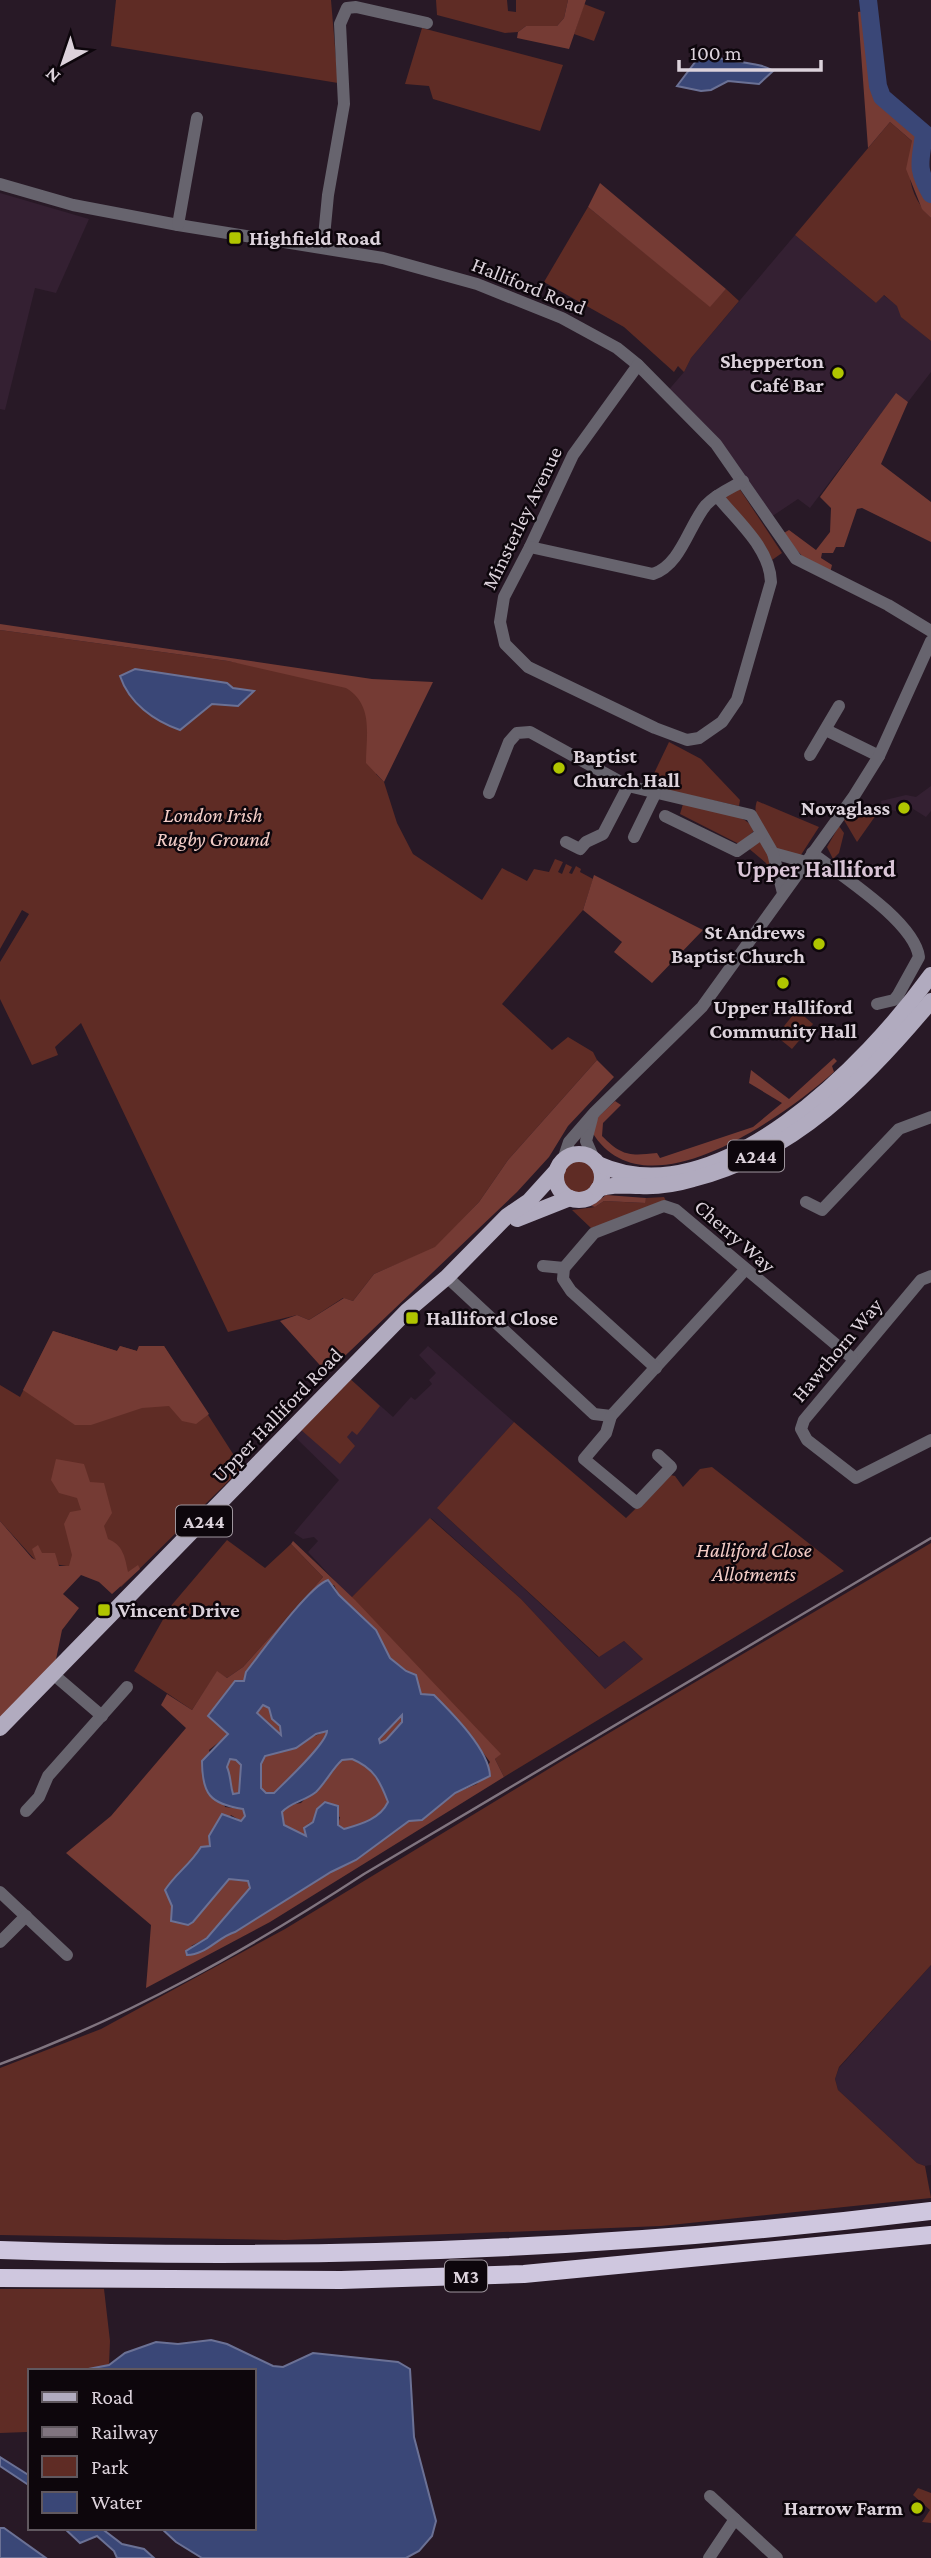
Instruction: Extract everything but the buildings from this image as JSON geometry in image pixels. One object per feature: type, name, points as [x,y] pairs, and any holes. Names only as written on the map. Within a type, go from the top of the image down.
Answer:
[{"type":"highway","name":"M3","points":[[0,2250],[249,2253],[555,2245],[838,2222],[931,2211]]},
{"type":"highway","name":"M3","points":[[0,2278],[196,2281],[524,2274],[931,2235]]},
{"type":"main road","name":"A244","points":[[596,1162],[629,1175],[655,1175],[704,1165],[743,1149],[780,1127],[855,1066],[931,975]]},
{"type":"main road","name":"A244","points":[[598,1189],[689,1180],[768,1150],[810,1124],[866,1075],[911,1026],[931,999]]},
{"type":"main road","points":[[573,1155],[596,1162],[602,1180],[598,1189],[588,1198],[570,1198],[558,1185],[560,1166],[573,1155]]},
{"type":"main road","name":"Upper Halliford Road","points":[[0,1728],[407,1311],[447,1277],[560,1166]]},
{"type":"main road","name":"Upper Halliford Road","points":[[500,1226],[570,1198]]},
{"type":"street","points":[[323,247],[328,195],[344,104],[340,24],[342,14],[347,8],[356,6],[428,23]]},
{"type":"street","points":[[178,225],[197,118]]},
{"type":"street","name":"Halliford Road","points":[[0,184],[73,205],[383,258],[490,289],[593,334],[638,365],[716,444],[796,559],[888,605],[931,631]]},
{"type":"street","name":"Minsterley Avenue","points":[[638,365],[573,455],[501,605],[501,631],[510,650],[528,667],[687,740],[699,738],[722,722],[737,700],[771,582],[771,568],[763,552],[717,496]]},
{"type":"street","points":[[530,547],[653,574],[666,567],[675,556],[703,509],[717,496],[743,481]]},
{"type":"street","name":"Upper Halliford Road","points":[[560,1166],[569,1142],[595,1112],[688,1023],[809,858],[879,756],[931,641]]},
{"type":"street","points":[[810,755],[839,706]]},
{"type":"street","points":[[826,730],[879,756]]},
{"type":"street","points":[[490,793],[509,742],[517,733],[530,732],[628,786],[751,815],[773,853],[783,893]]},
{"type":"street","points":[[566,842],[580,849],[586,842],[603,834],[628,786]]},
{"type":"street","points":[[634,837],[655,794]]},
{"type":"street","points":[[665,816],[737,851],[761,834]]},
{"type":"street","points":[[773,853],[809,858],[883,909],[902,927],[918,949],[919,957],[898,995],[894,1000],[877,1004]]},
{"type":"street","points":[[912,1001],[923,993],[931,999]]},
{"type":"street","points":[[911,1026],[931,1020]]},
{"type":"street","points":[[595,1112],[586,1141],[596,1162]]},
{"type":"street","points":[[806,1202],[822,1210],[899,1129],[931,1117]]},
{"type":"street","name":"Cherry Way","points":[[564,1268],[594,1233],[664,1206],[676,1210],[852,1358]]},
{"type":"street","points":[[543,1266],[564,1268],[563,1279],[571,1291],[656,1368]]},
{"type":"street","points":[[659,1455],[675,1470],[637,1503],[584,1459],[606,1433],[611,1416],[745,1270]]},
{"type":"street","name":"Hawthorn Way","points":[[931,1276],[921,1280],[852,1358],[804,1420],[801,1429],[807,1440],[856,1478],[931,1440]]},
{"type":"street","points":[[447,1277],[594,1414],[611,1416]]},
{"type":"street","points":[[53,1674],[102,1716]]},
{"type":"street","points":[[26,1811],[39,1797],[48,1776],[127,1688]]},
{"type":"street","points":[[0,1892],[67,1955]]},
{"type":"street","points":[[0,1942],[26,1916]]},
{"type":"street","points":[[710,2496],[777,2558]]},
{"type":"street","points":[[709,2558],[735,2519]]},
{"type":"shaded area","points":[[568,0],[586,0],[569,49],[517,38],[518,32],[526,26],[557,26],[564,18]]},
{"type":"shaded area","points":[[870,10],[871,36],[882,97],[924,133],[918,157],[919,173],[931,194],[931,218],[922,209],[906,169],[912,141],[890,122],[868,148],[858,12]]},
{"type":"shaded area","points":[[600,183],[726,289],[710,307],[588,207]]},
{"type":"shaded area","points":[[0,193],[89,219],[56,293],[35,288],[5,410],[0,409]]},
{"type":"shaded area","points":[[795,235],[876,303],[883,295],[898,306],[902,317],[931,341],[931,372],[908,402],[896,394],[810,508],[798,499],[768,519],[743,481],[666,393],[684,372],[691,358]]},
{"type":"shaded area","points":[[896,393],[908,402],[881,464],[931,502],[931,542],[862,508],[857,509],[844,547],[836,547],[833,553],[822,553],[821,558],[832,565],[830,573],[804,558],[782,534],[789,530],[816,550],[830,532],[831,508],[820,497]]},
{"type":"shaded area","points":[[0,624],[372,679],[433,682],[384,782],[366,763],[365,712],[355,695],[346,688],[228,661],[0,630]]},
{"type":"shaded area","points":[[931,786],[931,811],[926,817],[910,807],[905,814],[882,807],[881,801],[906,795],[916,797]]},
{"type":"shaded area","points":[[594,875],[703,930],[652,983],[614,952],[622,942],[583,910]]},
{"type":"shaded area","points":[[834,1058],[837,1061],[832,1066],[834,1072],[782,1112],[713,1151],[678,1163],[645,1165],[615,1156],[592,1132],[597,1118],[615,1101],[621,1105],[603,1123],[602,1136],[615,1148],[626,1153],[657,1153],[660,1158],[753,1127],[782,1103],[749,1083],[751,1070],[789,1099]]},
{"type":"shaded area","points":[[597,1060],[614,1077],[568,1126],[549,1157],[517,1192],[327,1373],[280,1321],[297,1315],[309,1320],[344,1298],[353,1301],[374,1274],[435,1247],[479,1202],[508,1160]]},
{"type":"shaded area","points":[[606,1195],[646,1198],[645,1203],[604,1201],[595,1207],[591,1206]]},
{"type":"shaded area","points":[[53,1331],[117,1351],[120,1346],[137,1351],[139,1346],[164,1346],[209,1414],[196,1424],[182,1421],[169,1406],[142,1408],[91,1425],[75,1425],[23,1390]]},
{"type":"shaded area","points":[[428,1346],[514,1422],[438,1509],[598,1657],[624,1641],[643,1659],[605,1689],[521,1599],[431,1518],[351,1598],[308,1552],[318,1541],[314,1537],[303,1539],[294,1533],[339,1480],[296,1438],[300,1429],[348,1377],[393,1417],[411,1397],[415,1400],[432,1384],[429,1380],[436,1373],[419,1355]]},
{"type":"shaded area","points":[[56,1459],[84,1464],[90,1482],[104,1483],[112,1513],[104,1526],[108,1539],[120,1548],[128,1572],[138,1565],[140,1569],[112,1594],[99,1582],[81,1575],[63,1594],[79,1608],[62,1630],[53,1674],[0,1728],[0,1521],[32,1558],[36,1560],[32,1549],[38,1545],[42,1553],[55,1553],[59,1566],[69,1566],[72,1555],[64,1524],[70,1512],[81,1510],[77,1498],[59,1493],[51,1480]]},
{"type":"shaded area","points":[[293,1541],[355,1600],[501,1754],[495,1759],[504,1777],[270,1922],[146,1988],[151,1925],[66,1853],[111,1816],[186,1728],[161,1705],[167,1694],[192,1710],[217,1671],[227,1678],[243,1667],[323,1577],[291,1544]],"holes":[[[334,1585],[339,1595],[376,1630],[390,1658],[406,1671],[421,1695],[467,1731],[490,1762],[477,1784],[455,1793],[422,1820],[409,1821],[356,1860],[331,1872],[235,1932],[210,1943],[191,1946],[207,1938],[250,1888],[248,1881],[229,1879],[193,1922],[172,1906],[166,1890],[193,1862],[201,1847],[211,1846],[231,1815],[241,1821],[245,1816],[243,1809],[225,1807],[209,1750],[229,1734],[246,1672],[304,1599]]]},
{"type":"shaded area","points":[[263,1704],[269,1708],[272,1719],[280,1725],[281,1735],[257,1713]]},
{"type":"shaded area","points":[[403,1714],[403,1722],[380,1743],[378,1739]]},
{"type":"shaded area","points":[[327,1731],[320,1745],[296,1772],[274,1794],[266,1794],[261,1788],[261,1764],[265,1756]]},
{"type":"shaded area","points":[[230,1759],[241,1765],[239,1793],[233,1794],[227,1767]]},
{"type":"shaded area","points":[[353,1759],[371,1771],[382,1788],[388,1802],[380,1813],[344,1829],[338,1825],[340,1817],[317,1809],[313,1822],[308,1824],[306,1836],[284,1825],[282,1812],[288,1805],[301,1803],[342,1760]]},
{"type":"shaded area","points":[[931,1965],[931,2165],[925,2166],[917,2163],[838,2090],[835,2079],[839,2068]]},
{"type":"green space","points":[[116,0],[331,0],[338,83],[111,46]]},
{"type":"green space","points":[[436,0],[507,0],[508,11],[516,12],[516,0],[568,0],[564,18],[557,26],[526,26],[518,32],[505,33],[437,15]]},
{"type":"green space","points":[[584,4],[605,12],[594,41],[574,34]]},
{"type":"green space","points":[[422,28],[563,65],[540,131],[433,99],[429,86],[405,84]]},
{"type":"green space","points":[[890,122],[913,142],[910,173],[913,191],[931,218],[931,341],[901,317],[897,306],[884,295],[876,303],[795,235]]},
{"type":"green space","points":[[588,207],[710,306],[726,289],[739,301],[691,358],[684,372],[678,366],[674,372],[624,327],[544,282]]},
{"type":"green space","points":[[739,488],[782,553],[772,560],[724,496]]},
{"type":"green space","name":"London Irish Rugby Ground","points":[[0,630],[228,661],[384,689],[376,774],[384,782],[397,823],[413,854],[482,900],[502,868],[527,881],[534,869],[549,872],[555,859],[563,862],[558,872],[562,874],[566,864],[572,867],[569,873],[572,874],[576,866],[581,869],[580,872],[593,879],[583,910],[502,1004],[552,1050],[568,1037],[593,1052],[597,1060],[508,1160],[479,1202],[435,1248],[374,1274],[353,1301],[343,1298],[309,1320],[297,1315],[228,1332],[81,1023],[55,1047],[58,1055],[32,1065],[0,999],[0,962],[29,914],[22,910],[0,949]]},
{"type":"green space","points":[[669,742],[701,759],[740,800],[739,806],[648,786]]},
{"type":"green space","points":[[757,801],[819,827],[799,858],[780,853],[766,835],[756,815]]},
{"type":"green space","points":[[683,804],[732,814],[749,823],[755,830],[739,844],[680,814]]},
{"type":"green space","points":[[881,808],[857,842],[844,820],[848,814]]},
{"type":"green space","points":[[839,826],[844,833],[839,853],[833,859],[827,847]]},
{"type":"green space","points":[[761,841],[765,844],[773,876],[766,863],[747,847]]},
{"type":"green space","points":[[797,1010],[813,1024],[792,1049],[776,1036]]},
{"type":"green space","points":[[579,1159],[592,1164],[597,1177],[592,1190],[579,1195],[566,1190],[561,1177],[566,1164]]},
{"type":"green space","points":[[664,1197],[667,1203],[591,1228],[572,1210],[595,1207],[604,1201],[644,1203],[646,1198]]},
{"type":"green space","points":[[53,1331],[117,1351],[120,1346],[137,1351],[139,1346],[164,1346],[242,1468],[121,1587],[109,1573],[36,1561],[0,1521],[0,1385],[20,1397]]},
{"type":"green space","points":[[348,1377],[380,1406],[357,1435],[352,1431],[347,1437],[355,1446],[340,1464],[300,1429]]},
{"type":"green space","name":"Halliford Close Allotments","points":[[514,1422],[626,1518],[670,1475],[675,1476],[683,1487],[700,1469],[712,1467],[844,1571],[504,1777],[495,1759],[500,1754],[351,1598],[430,1518],[521,1599],[605,1689],[643,1659],[624,1641],[599,1657],[437,1508]]},
{"type":"green space","points":[[227,1540],[265,1568],[291,1544],[323,1577],[243,1667],[227,1678],[217,1672],[192,1710],[134,1671],[170,1607]]},
{"type":"green space","points":[[931,1543],[931,1965],[839,2067],[835,2079],[838,2090],[917,2163],[925,2166],[931,2198],[661,2226],[285,2240],[0,2235],[0,2068],[101,2029],[285,1929],[560,1762]]},
{"type":"green space","points":[[0,2289],[104,2289],[110,2341],[109,2365],[88,2369],[28,2369],[27,2432],[0,2433]]},
{"type":"green space","points":[[918,2488],[931,2493],[931,2523],[922,2522],[930,2510],[913,2495]]},
{"type":"water","points":[[702,53],[720,59],[760,65],[773,71],[759,84],[728,81],[711,90],[701,91],[677,86]]},
{"type":"water","points":[[135,669],[227,683],[233,688],[254,691],[238,706],[212,704],[180,730],[152,716],[130,695],[120,676]]},
{"type":"water","points":[[328,1580],[339,1595],[376,1630],[390,1658],[406,1671],[416,1675],[421,1694],[434,1695],[460,1722],[484,1755],[490,1776],[455,1793],[422,1820],[409,1821],[356,1860],[331,1872],[235,1932],[200,1952],[187,1955],[186,1951],[207,1938],[250,1888],[248,1881],[229,1879],[193,1922],[188,1925],[171,1921],[172,1906],[165,1890],[201,1847],[210,1846],[209,1836],[222,1814],[241,1821],[245,1816],[243,1809],[223,1804],[210,1796],[206,1789],[202,1761],[228,1734],[208,1716],[235,1681],[244,1681],[246,1672],[274,1636],[309,1594]],"holes":[[[263,1705],[269,1708],[272,1719],[280,1726],[281,1735],[257,1713]],[[402,1715],[402,1722],[386,1740],[380,1743],[379,1739]],[[327,1731],[320,1744],[296,1772],[274,1793],[266,1793],[261,1788],[261,1764],[265,1756],[296,1748],[316,1734]],[[230,1759],[241,1765],[239,1793],[233,1794],[228,1770]],[[352,1759],[371,1771],[388,1802],[385,1808],[369,1820],[344,1829],[338,1825],[338,1806],[325,1802],[317,1809],[313,1822],[304,1828],[306,1836],[284,1825],[282,1812],[316,1792],[342,1760]]]},
{"type":"water","points":[[211,2340],[227,2344],[273,2366],[283,2367],[313,2353],[398,2362],[410,2369],[414,2437],[436,2521],[432,2536],[419,2551],[406,2558],[202,2558],[176,2542],[163,2530],[256,2530],[256,2369],[88,2369],[109,2365],[125,2353],[156,2342],[178,2344]]},
{"type":"water","points":[[0,2457],[28,2475],[28,2485],[0,2466]]},
{"type":"water","points":[[0,2528],[4,2528],[46,2558],[0,2558]]},
{"type":"water","points":[[66,2530],[104,2530],[122,2544],[144,2549],[154,2558],[117,2558],[114,2551],[97,2536],[80,2543]]},
{"type":"waterway","points":[[868,0],[878,86],[882,97],[924,133],[921,170],[931,194]]},
{"type":"railway","points":[[0,2064],[142,2003],[232,1955],[931,1538]]},
{"type":"place","name":"Highfield Road","points":[[235,238]]},
{"type":"place","name":"Shepperton Café Bar","points":[[838,373]]},
{"type":"place","name":"Baptist Church Hall","points":[[559,768]]},
{"type":"place","name":"Novaglass","points":[[904,808]]},
{"type":"place","name":"St Andrews Baptist Church","points":[[819,944]]},
{"type":"place","name":"Upper Halliford Community Hall","points":[[783,983]]},
{"type":"place","name":"Halliford Close","points":[[412,1318]]},
{"type":"place","name":"Vincent Drive","points":[[104,1610]]},
{"type":"place","name":"Harrow Farm","points":[[917,2508]]},
{"type":"district","name":"Upper Halliford","points":[[816,868]]}]
